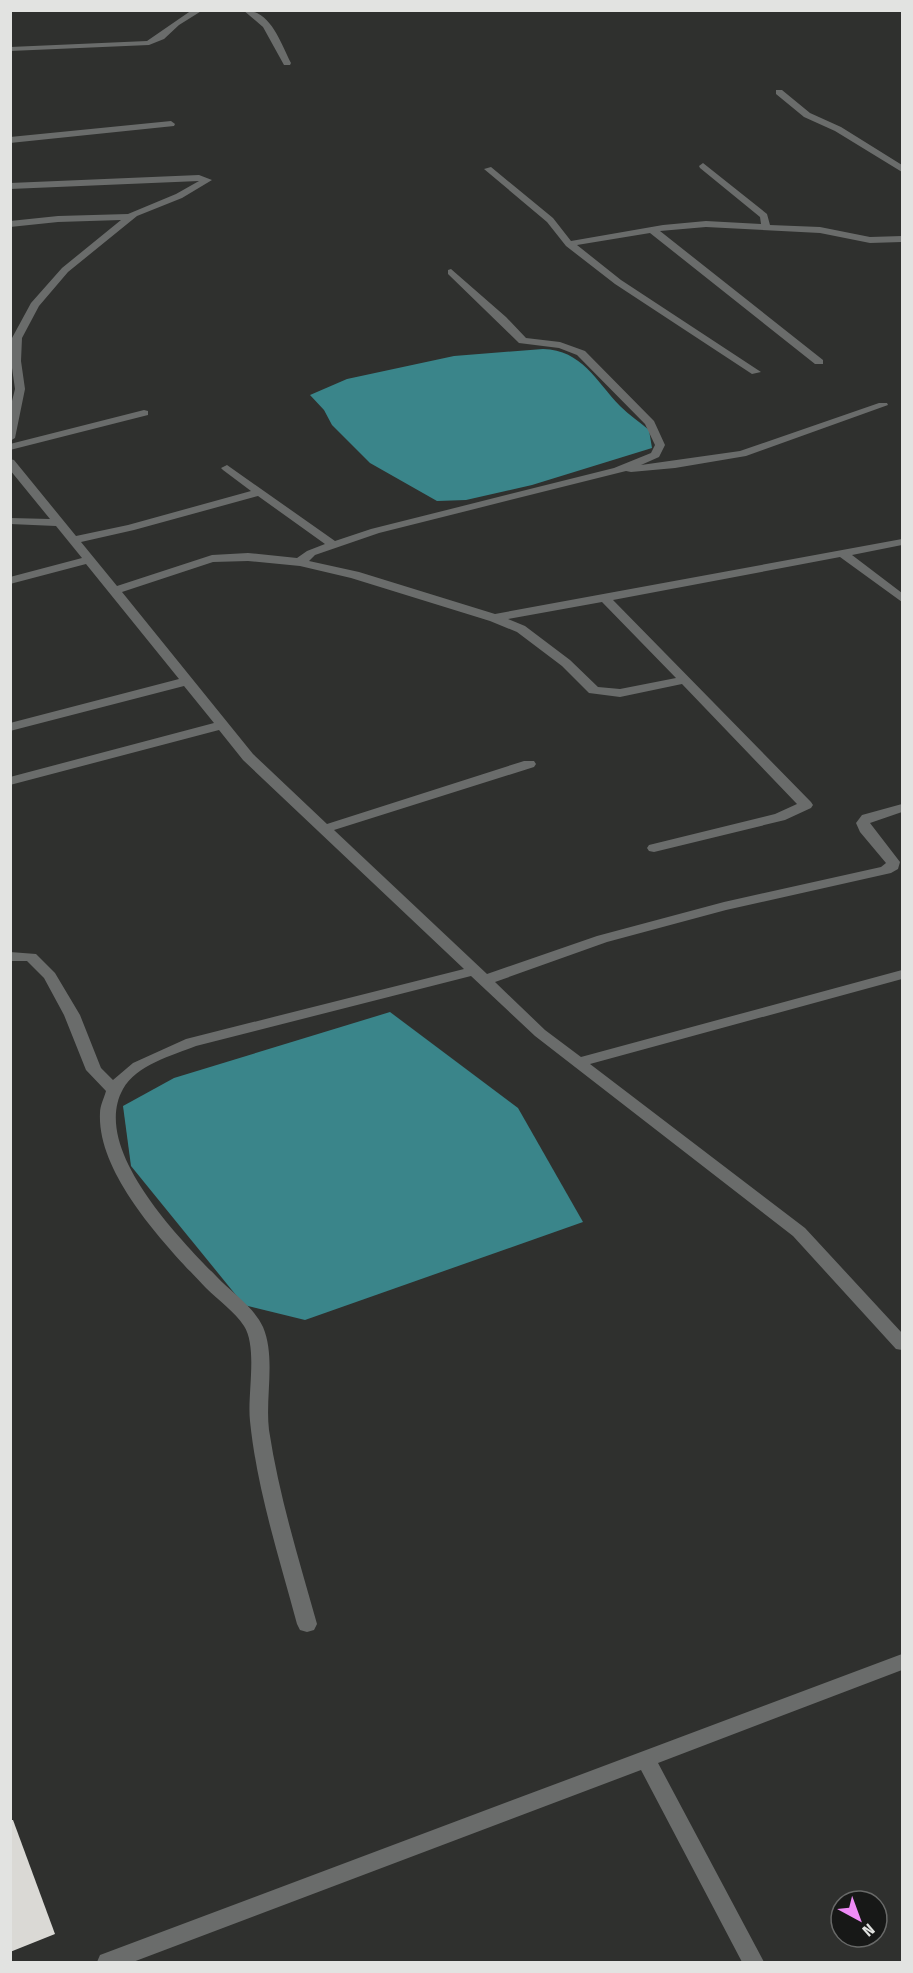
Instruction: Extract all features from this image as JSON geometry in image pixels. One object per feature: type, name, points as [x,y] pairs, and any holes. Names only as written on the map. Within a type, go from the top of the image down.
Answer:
[{"type":"street","points":[[10,49],[149,43],[161,37],[176,22],[199,10]]},
{"type":"street","points":[[250,11],[264,24],[287,63]]},
{"type":"street","points":[[779,92],[807,115],[838,129],[903,169]]},
{"type":"street","points":[[10,140],[171,124]]},
{"type":"street","points":[[703,166],[764,216],[766,227]]},
{"type":"street","points":[[488,169],[550,220],[569,244],[618,282],[756,372]]},
{"type":"street","points":[[10,186],[199,178],[207,180],[179,196],[143,209],[129,217],[65,270],[34,305],[17,338],[16,361],[20,389],[10,438]]},
{"type":"street","points":[[10,224],[58,219],[129,217]]},
{"type":"street","points":[[569,244],[652,230],[706,224],[820,230],[870,240],[896,237],[903,239]]},
{"type":"street","points":[[652,230],[819,362]]},
{"type":"street","points":[[300,562],[311,552],[332,544],[618,470],[655,455],[660,445],[650,423],[581,353],[567,345],[524,342],[451,272]]},
{"type":"street","points":[[618,470],[675,465],[742,454],[883,405]]},
{"type":"street","points":[[10,447],[144,413]]},
{"type":"street","points":[[10,462],[248,757],[540,1033],[799,1232],[903,1344]]},
{"type":"street","points":[[227,468],[332,544]]},
{"type":"street","points":[[73,540],[130,528],[260,492]]},
{"type":"street","points":[[10,521],[59,523]]},
{"type":"street","points":[[494,618],[903,542]]},
{"type":"street","points":[[842,553],[903,598]]},
{"type":"street","points":[[114,591],[212,559],[248,557],[300,562],[331,568],[494,618],[520,629],[566,663],[594,690],[620,693],[684,680]]},
{"type":"street","points":[[10,580],[89,560]]},
{"type":"street","points":[[606,599],[806,806],[780,817],[654,848]]},
{"type":"street","points":[[10,727],[187,681]]},
{"type":"street","points":[[10,781],[222,725]]},
{"type":"street","points":[[324,828],[529,764]]},
{"type":"street","points":[[898,866],[865,829],[863,823],[867,818],[903,808]]},
{"type":"street","points":[[307,1624],[278,1515],[259,1420],[258,1341],[253,1323],[202,1273],[147,1209],[117,1158],[111,1141],[107,1117],[114,1090],[126,1076],[152,1058],[191,1042],[480,975],[724,906],[898,866]]},
{"type":"street","points":[[10,956],[31,957],[50,976],[72,1015],[94,1070],[114,1090]]},
{"type":"street","points":[[579,1062],[903,974]]},
{"type":"street","points":[[108,1962],[903,1662]]},
{"type":"street","points":[[646,1760],[753,1962]]},
{"type":"water","points":[[543,349],[568,355],[587,368],[620,406],[649,430],[652,448],[532,485],[466,500],[437,501],[370,463],[332,425],[324,410],[310,395],[347,379],[454,356]]},
{"type":"water","points":[[390,1012],[518,1108],[583,1222],[305,1320],[244,1305],[131,1166],[123,1106],[174,1078]]},
{"type":"building","points":[[10,1820],[13,1820],[55,1934],[10,1952]]}]
